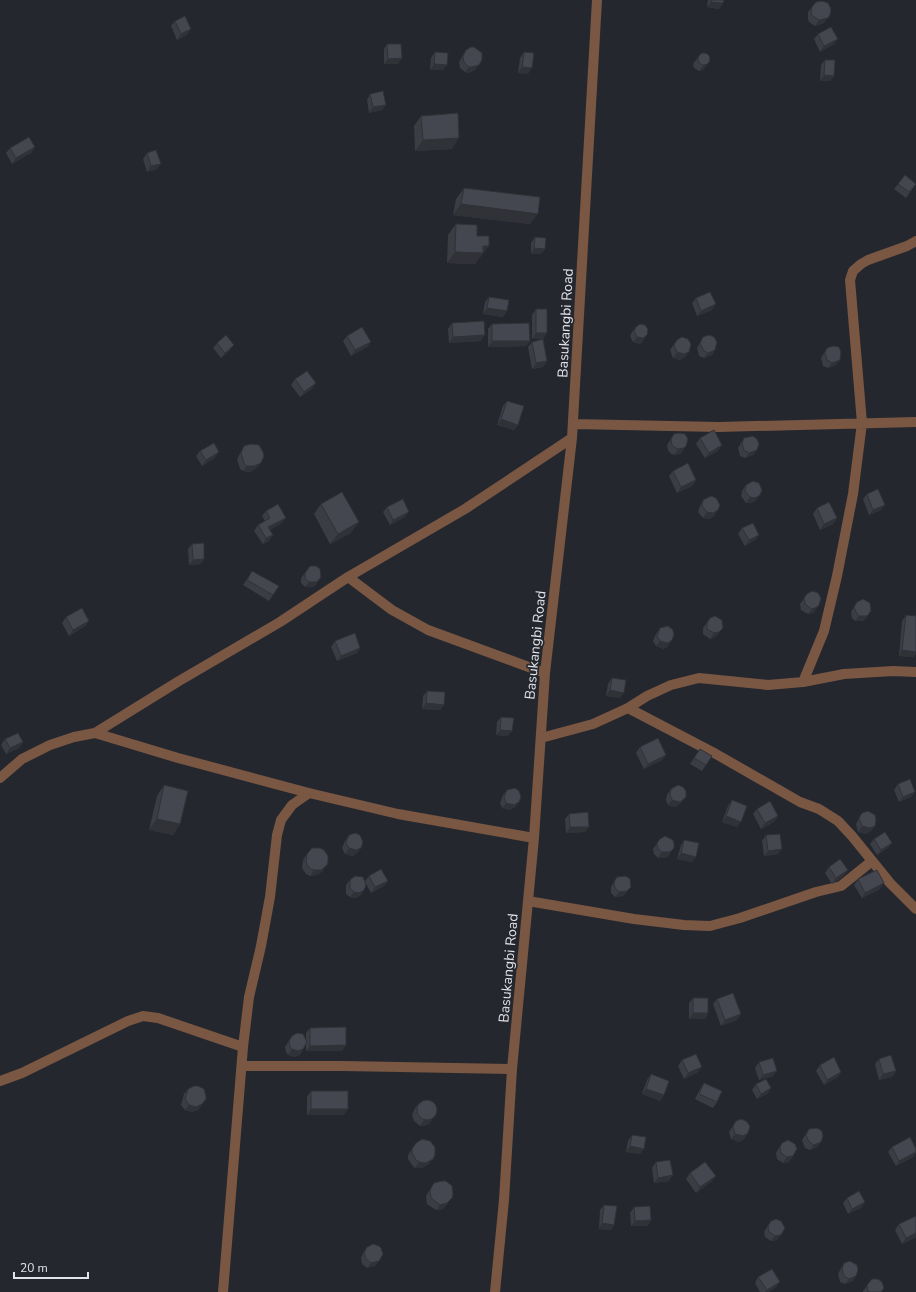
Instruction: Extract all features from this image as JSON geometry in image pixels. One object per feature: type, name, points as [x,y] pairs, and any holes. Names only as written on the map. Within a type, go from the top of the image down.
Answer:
[{"type":"street","name":"Basukangbi Road","points":[[495,1292],[504,1200],[512,1069],[534,838],[545,673],[572,438],[597,0]]},
{"type":"street","points":[[803,682],[824,631],[837,576],[853,494],[862,423],[855,325],[850,295],[850,280],[853,271],[868,260],[892,253],[916,241]]},
{"type":"street","points":[[573,424],[719,427],[916,422]]},
{"type":"street","points":[[0,778],[22,759],[50,745],[74,737],[95,733],[280,622],[348,578],[465,509],[572,438]]},
{"type":"street","points":[[348,578],[392,610],[428,630],[545,673]]},
{"type":"street","points":[[541,738],[593,724],[628,708],[647,696],[671,685],[699,678],[768,685],[803,682],[844,674],[892,671],[916,672]]},
{"type":"street","points":[[628,708],[716,754],[800,802],[819,809],[838,821],[890,883],[916,909]]},
{"type":"street","points":[[95,733],[178,758],[309,793],[398,814],[534,838]]},
{"type":"street","points":[[223,1292],[243,1047],[249,998],[270,897],[277,835],[281,820],[292,806],[309,793]]},
{"type":"street","points":[[528,901],[634,919],[684,925],[710,926],[740,918],[816,892],[841,886],[872,861]]},
{"type":"street","points":[[0,1081],[22,1073],[128,1021],[143,1016],[158,1018],[243,1047]]},
{"type":"street","points":[[242,1066],[512,1069]]},
{"type":"building","points":[[711,0],[724,0],[723,3],[711,2]]},
{"type":"building","points":[[822,1],[828,3],[831,9],[828,18],[819,20],[811,14],[812,7],[816,2]]},
{"type":"building","points":[[185,16],[191,29],[181,34],[175,21]]},
{"type":"building","points":[[831,27],[838,39],[824,46],[818,34]]},
{"type":"building","points":[[387,44],[401,44],[402,58],[388,59]]},
{"type":"building","points":[[474,47],[482,53],[482,60],[479,65],[469,67],[464,62],[463,56],[466,50]]},
{"type":"building","points":[[435,52],[448,53],[447,65],[434,64]]},
{"type":"building","points":[[524,52],[534,53],[532,68],[522,67]]},
{"type":"building","points":[[706,53],[709,54],[709,64],[702,65],[699,64],[698,57],[699,54]]},
{"type":"building","points":[[825,60],[835,60],[834,76],[824,75]]},
{"type":"building","points":[[383,91],[386,105],[373,107],[370,94]]},
{"type":"building","points":[[458,113],[459,138],[423,140],[421,116]]},
{"type":"building","points":[[29,137],[35,147],[16,158],[10,148]]},
{"type":"building","points":[[156,150],[161,164],[151,166],[147,153]]},
{"type":"building","points":[[905,175],[916,184],[909,192],[898,184]]},
{"type":"building","points":[[464,188],[540,197],[538,214],[461,204]]},
{"type":"building","points":[[456,224],[477,225],[477,236],[489,236],[489,246],[483,246],[483,253],[455,252]]},
{"type":"building","points":[[535,237],[546,238],[545,249],[534,248]]},
{"type":"building","points":[[710,292],[716,304],[701,311],[696,298]]},
{"type":"building","points":[[489,297],[509,300],[507,311],[487,308]]},
{"type":"building","points":[[536,309],[547,309],[547,333],[536,333]]},
{"type":"building","points":[[484,321],[485,335],[453,337],[452,323]]},
{"type":"building","points":[[529,323],[530,341],[492,341],[492,324]]},
{"type":"building","points":[[640,324],[645,325],[648,329],[647,335],[643,338],[637,337],[634,331]]},
{"type":"building","points":[[362,327],[371,342],[355,350],[347,336]]},
{"type":"building","points":[[226,335],[234,345],[225,353],[217,343]]},
{"type":"building","points":[[709,335],[714,337],[717,342],[715,350],[708,353],[703,350],[700,343],[703,337]]},
{"type":"building","points":[[682,337],[688,339],[691,344],[689,352],[684,354],[677,352],[674,345],[677,340]]},
{"type":"building","points":[[543,339],[547,361],[536,363],[532,342]]},
{"type":"building","points":[[833,346],[839,347],[841,352],[840,360],[832,363],[827,360],[825,353],[827,348]]},
{"type":"building","points":[[307,371],[316,383],[304,392],[295,379]]},
{"type":"building","points":[[507,401],[524,406],[518,425],[501,419]]},
{"type":"building","points":[[714,430],[722,445],[709,453],[700,438]]},
{"type":"building","points":[[674,434],[685,434],[688,439],[684,448],[678,449],[672,445],[671,439]]},
{"type":"building","points":[[753,436],[757,439],[759,444],[757,450],[749,453],[744,450],[742,443],[744,438]]},
{"type":"building","points":[[214,443],[219,452],[206,460],[200,451]]},
{"type":"building","points":[[251,444],[259,445],[264,456],[261,463],[254,466],[247,466],[244,463],[241,453],[244,446]]},
{"type":"building","points":[[688,463],[696,480],[681,487],[673,471]]},
{"type":"building","points":[[753,481],[759,483],[762,490],[760,495],[755,498],[750,497],[745,491],[746,485]]},
{"type":"building","points":[[878,489],[885,505],[873,510],[867,494]]},
{"type":"building","points":[[342,492],[359,522],[338,534],[321,504]]},
{"type":"building","points":[[711,496],[716,498],[720,505],[718,510],[713,513],[707,512],[702,506],[703,500]]},
{"type":"building","points":[[403,499],[409,512],[393,520],[387,507]]},
{"type":"building","points":[[829,502],[837,518],[824,524],[817,508]]},
{"type":"building","points":[[278,504],[286,518],[268,527],[273,535],[266,538],[258,525],[270,518],[266,511]]},
{"type":"building","points":[[753,523],[759,535],[749,540],[742,528]]},
{"type":"building","points":[[204,543],[204,559],[193,560],[192,544]]},
{"type":"building","points":[[310,566],[316,566],[320,569],[321,577],[317,582],[309,582],[305,578],[305,573]]},
{"type":"building","points":[[252,571],[279,586],[273,595],[247,580]]},
{"type":"building","points":[[812,591],[818,593],[821,598],[819,605],[812,609],[805,604],[804,598]]},
{"type":"building","points":[[863,599],[870,603],[871,611],[867,616],[859,616],[854,607],[857,602]]},
{"type":"building","points":[[82,608],[89,621],[73,630],[66,617]]},
{"type":"building","points":[[906,615],[916,616],[916,652],[902,650]]},
{"type":"building","points":[[715,616],[722,620],[723,628],[719,632],[714,633],[707,629],[707,623],[710,618]]},
{"type":"building","points":[[668,626],[673,630],[674,635],[672,640],[668,643],[660,641],[657,636],[660,628]]},
{"type":"building","points":[[355,633],[360,648],[341,656],[335,641]]},
{"type":"building","points":[[612,678],[626,680],[624,693],[610,690]]},
{"type":"building","points":[[427,691],[445,692],[444,705],[426,703]]},
{"type":"building","points":[[501,717],[514,718],[512,731],[500,730]]},
{"type":"building","points":[[18,733],[23,742],[10,748],[5,739]]},
{"type":"building","points":[[658,738],[666,755],[648,764],[640,747]]},
{"type":"building","points":[[700,749],[712,756],[706,765],[694,758]]},
{"type":"building","points":[[910,779],[915,792],[903,797],[898,784]]},
{"type":"building","points":[[164,785],[188,791],[180,824],[157,819]]},
{"type":"building","points":[[678,785],[683,787],[686,791],[686,797],[680,802],[672,800],[670,795],[671,789]]},
{"type":"building","points":[[515,788],[519,791],[521,797],[519,802],[514,805],[506,803],[504,797],[507,790]]},
{"type":"building","points":[[732,800],[747,806],[741,822],[726,816]]},
{"type":"building","points":[[770,801],[778,816],[765,823],[757,809]]},
{"type":"building","points":[[868,811],[875,815],[876,820],[875,826],[870,828],[862,826],[859,818],[862,813]]},
{"type":"building","points":[[588,812],[589,827],[570,827],[569,814]]},
{"type":"building","points":[[885,832],[892,843],[881,850],[874,839]]},
{"type":"building","points":[[355,833],[360,835],[363,842],[361,848],[356,850],[349,848],[346,843],[349,835]]},
{"type":"building","points":[[780,834],[782,849],[768,851],[766,835]]},
{"type":"building","points":[[665,836],[673,840],[674,843],[674,848],[670,852],[662,852],[658,849],[657,843]]},
{"type":"building","points":[[684,840],[699,843],[696,857],[681,853]]},
{"type":"building","points":[[312,848],[320,848],[324,850],[328,856],[327,865],[321,870],[310,869],[306,862],[307,854]]},
{"type":"building","points":[[840,859],[848,870],[836,878],[829,867]]},
{"type":"building","points":[[381,869],[388,881],[375,887],[369,876]]},
{"type":"building","points":[[877,870],[884,883],[865,893],[858,879]]},
{"type":"building","points":[[355,876],[363,877],[366,885],[364,890],[359,893],[354,892],[350,888],[350,880]]},
{"type":"building","points":[[626,876],[630,879],[631,887],[627,891],[619,892],[615,888],[614,882],[617,877]]},
{"type":"building","points":[[733,993],[741,1014],[725,1020],[717,999]]},
{"type":"building","points":[[693,998],[708,998],[708,1013],[693,1013]]},
{"type":"building","points":[[346,1027],[346,1045],[310,1046],[310,1028]]},
{"type":"building","points":[[297,1033],[303,1034],[307,1042],[303,1049],[298,1051],[290,1047],[289,1041],[292,1036]]},
{"type":"building","points":[[696,1054],[702,1067],[688,1073],[682,1060]]},
{"type":"building","points":[[891,1055],[896,1071],[883,1074],[879,1059]]},
{"type":"building","points":[[834,1057],[841,1072],[827,1080],[820,1065]]},
{"type":"building","points":[[773,1058],[777,1071],[763,1075],[759,1062]]},
{"type":"building","points":[[651,1074],[669,1081],[664,1095],[646,1089]]},
{"type":"building","points":[[766,1079],[771,1088],[761,1094],[756,1084]]},
{"type":"building","points":[[704,1083],[722,1091],[717,1102],[699,1094]]},
{"type":"building","points":[[194,1086],[204,1089],[206,1096],[206,1099],[202,1104],[196,1107],[189,1105],[185,1099],[188,1089]]},
{"type":"building","points":[[311,1091],[348,1091],[348,1109],[311,1109]]},
{"type":"building","points":[[423,1100],[431,1100],[437,1106],[437,1114],[431,1120],[423,1120],[417,1114],[417,1106]]},
{"type":"building","points":[[741,1119],[746,1121],[750,1126],[748,1133],[743,1136],[735,1134],[733,1126],[736,1121]]},
{"type":"building","points":[[817,1128],[822,1131],[823,1136],[821,1142],[814,1145],[809,1142],[806,1135],[809,1129]]},
{"type":"building","points":[[632,1135],[646,1137],[644,1149],[630,1146]]},
{"type":"building","points":[[910,1137],[916,1152],[899,1161],[892,1147]]},
{"type":"building","points":[[422,1139],[430,1141],[435,1147],[435,1155],[433,1159],[426,1163],[416,1160],[412,1153],[412,1149],[416,1143]]},
{"type":"building","points":[[788,1140],[795,1144],[797,1149],[793,1156],[787,1157],[781,1153],[780,1147],[782,1143]]},
{"type":"building","points":[[670,1160],[673,1175],[658,1178],[656,1162]]},
{"type":"building","points":[[705,1162],[716,1176],[700,1187],[690,1173]]},
{"type":"building","points":[[446,1181],[452,1186],[453,1194],[452,1198],[447,1203],[440,1205],[431,1198],[430,1190],[434,1183]]},
{"type":"building","points":[[859,1191],[865,1202],[852,1209],[847,1198]]},
{"type":"building","points":[[604,1205],[617,1206],[614,1225],[602,1223]]},
{"type":"building","points":[[650,1206],[651,1220],[635,1221],[634,1207]]},
{"type":"building","points":[[916,1216],[916,1233],[906,1238],[899,1224]]},
{"type":"building","points":[[776,1219],[781,1221],[785,1228],[781,1235],[775,1236],[769,1232],[768,1226],[771,1221]]},
{"type":"building","points":[[373,1244],[381,1248],[383,1254],[379,1261],[371,1263],[366,1259],[364,1253],[367,1247]]},
{"type":"building","points":[[850,1261],[857,1265],[858,1270],[856,1276],[849,1279],[844,1276],[842,1269],[844,1263]]},
{"type":"building","points":[[772,1269],[780,1282],[767,1290],[758,1277]]},
{"type":"building","points":[[872,1279],[878,1279],[882,1282],[884,1288],[881,1292],[868,1291],[867,1285]]}]
